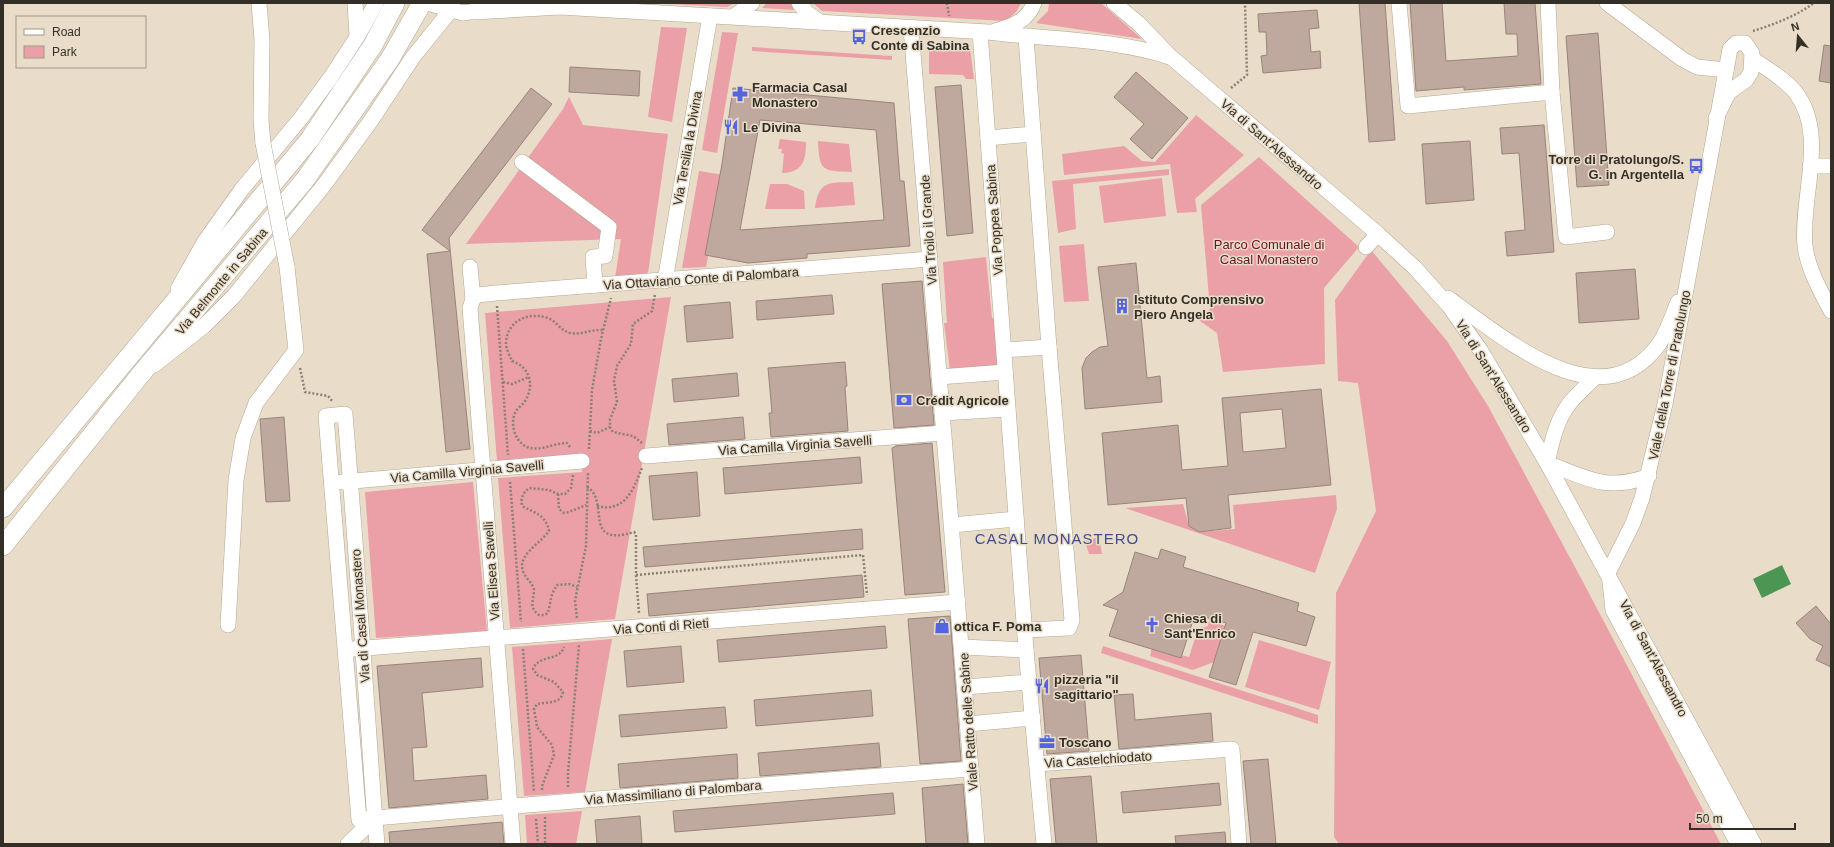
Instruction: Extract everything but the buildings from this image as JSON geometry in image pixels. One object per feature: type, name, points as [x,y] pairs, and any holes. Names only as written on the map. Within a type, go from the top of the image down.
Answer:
[{"type":"main road","name":"Via Belmonte in Sabina","points":[[3,508],[310,139],[373,45],[395,3]]},
{"type":"main road","name":"Via Belmonte in Sabina","points":[[3,546],[141,374],[279,212],[316,166],[390,59],[422,3]]},
{"type":"street","points":[[228,625],[236,480],[243,438],[256,403],[296,350],[287,267],[263,143],[261,120],[262,40],[259,3]]},
{"type":"street","points":[[355,3],[358,37]]},
{"type":"street","points":[[168,309],[205,241],[246,183],[301,118],[358,37],[376,3]]},
{"type":"street","points":[[428,3],[451,10],[474,12],[552,5],[984,32],[1123,45],[1171,57]]},
{"type":"street","points":[[474,12],[506,3]]},
{"type":"street","points":[[734,16],[752,3]]},
{"type":"street","points":[[799,3],[807,13],[821,22]]},
{"type":"street","points":[[984,32],[1018,23],[1028,14],[1034,3]]},
{"type":"street","name":"Via di Sant'Alessandro","points":[[1114,3],[1138,23],[1171,57],[1378,234],[1415,268],[1433,288],[1481,351],[1547,463],[1608,573],[1754,844]]},
{"type":"street","points":[[1399,3],[1408,106],[1552,92]]},
{"type":"street","points":[[1548,3],[1552,92],[1566,237],[1607,232]]},
{"type":"street","points":[[1607,3],[1687,62],[1702,68],[1726,70]]},
{"type":"street","points":[[141,374],[195,334],[230,301],[324,184],[366,128],[413,57],[451,10]]},
{"type":"street","name":"Via Tersilia la Divina","points":[[660,281],[710,16]]},
{"type":"street","name":"Via Troilo il Grande","points":[[911,28],[943,433]]},
{"type":"street","name":"Via Poppea Sabina","points":[[984,32],[988,138],[1008,409]]},
{"type":"street","points":[[1025,630],[1069,628],[1072,620],[1049,347],[1026,37]]},
{"type":"street","points":[[1741,42],[1750,48],[1753,59],[1787,84],[1802,103],[1810,131],[1810,166],[1804,232],[1806,251],[1812,273],[1831,311]]},
{"type":"street","name":"Viale della Torre di Pratolungo","points":[[1608,573],[1633,523],[1649,476],[1671,379],[1716,118],[1726,70],[1732,45],[1741,42]]},
{"type":"street","name":"Viale della Torre di Pratolungo","points":[[1716,118],[1729,92],[1749,77],[1753,59]]},
{"type":"street","points":[[988,138],[1033,134]]},
{"type":"street","points":[[522,162],[609,227],[605,256],[593,257],[595,285]]},
{"type":"street","points":[[1810,166],[1831,166]]},
{"type":"street","points":[[1366,248],[1378,234]]},
{"type":"street","name":"Via Ottaviano Conte di Palombara","points":[[473,299],[478,295],[496,293],[930,259]]},
{"type":"street","name":"Via Elisea Savelli","points":[[470,267],[473,299],[470,308],[513,844]]},
{"type":"street","name":"Viale della Torre di Pratolungo","points":[[1433,288],[1522,349],[1541,360],[1565,371],[1595,377],[1611,377],[1623,373],[1640,364],[1660,343],[1689,275]]},
{"type":"street","points":[[1004,350],[1049,347]]},
{"type":"street","points":[[939,377],[1005,372]]},
{"type":"street","points":[[1547,463],[1556,427],[1563,413],[1572,401],[1595,377]]},
{"type":"street","points":[[942,413],[1008,409],[1026,650],[1044,844]]},
{"type":"street","points":[[344,650],[326,416],[345,414]]},
{"type":"street","name":"Via di Casal Monastero","points":[[345,414],[377,844]]},
{"type":"street","name":"Via Camilla Virginia Savelli","points":[[646,456],[943,433]]},
{"type":"street","name":"Viale Ratto delle Sabine","points":[[943,433],[952,525],[977,844]]},
{"type":"street","name":"Via Camilla Virginia Savelli","points":[[331,484],[483,469],[586,462]]},
{"type":"street","name":"Viale della Torre di Pratolungo","points":[[1547,463],[1593,481],[1606,484],[1628,483],[1649,476]]},
{"type":"street","points":[[952,525],[1016,519]]},
{"type":"street","points":[[1608,573],[1613,610],[1738,844]]},
{"type":"street","name":"Via Conti di Rieti","points":[[344,650],[958,602]]},
{"type":"street","points":[[962,647],[1026,650]]},
{"type":"street","name":"Via Massimiliano di Palombara","points":[[344,650],[359,820],[540,803],[971,769]]},
{"type":"street","points":[[965,687],[1029,682]]},
{"type":"street","points":[[968,724],[1033,718]]},
{"type":"street","name":"Via Castelchiodato","points":[[1037,764],[1232,749],[1239,844]]},
{"type":"street","points":[[348,844],[375,818]]},
{"type":"path","points":[[947,3],[949,19]]},
{"type":"path","points":[[1231,88],[1247,75],[1245,3]]},
{"type":"path","points":[[1741,42],[1753,31],[1804,11],[1814,3]]},
{"type":"path","points":[[597,506],[612,508],[622,503],[634,489],[646,456],[643,444],[633,436],[613,432],[610,427],[610,420],[617,402],[614,381],[617,366],[631,344],[633,324],[652,311],[660,281]]},
{"type":"path","points":[[568,801],[568,773],[579,652],[579,631],[575,601],[586,546],[586,462],[590,431],[592,390],[613,284]]},
{"type":"path","points":[[496,293],[522,636],[540,803],[545,842],[548,844]]},
{"type":"path","points":[[296,350],[305,392],[328,396],[345,414]]},
{"type":"path","points":[[503,382],[512,384],[529,377]]},
{"type":"path","points":[[590,431],[597,433],[610,427]]},
{"type":"path","points":[[587,487],[593,491],[600,524],[606,533],[610,535],[622,536],[634,532],[636,534],[636,575],[639,628]]},
{"type":"path","points":[[558,494],[559,509],[564,513],[586,504]]},
{"type":"path","points":[[636,575],[863,555],[868,609]]},
{"type":"path","points":[[538,844],[542,786],[554,755],[552,745],[537,727],[534,709],[537,704],[558,701],[563,697],[564,692],[554,682],[537,675],[533,669],[535,663],[542,658],[554,657],[563,650],[564,633]]},
{"type":"green space","points":[[651,3],[735,3],[727,7]]},
{"type":"green space","points":[[767,3],[790,3],[796,10],[762,8]]},
{"type":"green space","points":[[813,3],[1021,3],[1016,12],[1006,21],[822,11]]},
{"type":"green space","points":[[1049,3],[1101,3],[1142,39],[1036,23],[1048,11]]},
{"type":"green space","points":[[661,27],[687,28],[672,122],[648,117]]},
{"type":"green space","points":[[722,32],[738,33],[717,153],[702,150]]},
{"type":"green space","points":[[929,45],[970,48],[974,79],[966,79],[963,75],[929,74]]},
{"type":"green space","points":[[752,47],[892,56],[892,60],[752,51]]},
{"type":"green space","points":[[569,97],[583,125],[668,134],[648,273],[615,278],[621,239],[466,244],[563,109]]},
{"type":"green space","points":[[1196,115],[1244,155],[1195,199],[1197,212],[1177,213],[1170,164],[1064,175],[1062,154],[1124,146],[1142,161],[1155,162]]},
{"type":"green space","points":[[780,139],[806,142],[804,160],[799,168],[782,173],[784,154],[781,153],[782,149],[778,149]]},
{"type":"green space","points":[[818,141],[849,144],[852,172],[835,171],[824,168],[820,159]]},
{"type":"green space","name":"Parco Comunale di Casal Monastero","points":[[1259,157],[1359,247],[1324,288],[1325,364],[1223,372],[1217,333],[1200,321],[1210,309],[1201,205]]},
{"type":"green space","points":[[1169,169],[1169,175],[1073,184],[1076,229],[1058,233],[1052,181]]},
{"type":"green space","points":[[699,171],[724,175],[706,267],[682,268]]},
{"type":"green space","points":[[1162,178],[1166,216],[1104,223],[1099,186]]},
{"type":"green space","points":[[853,182],[855,205],[815,208],[819,192],[826,185],[831,183]]},
{"type":"green space","points":[[770,184],[787,184],[804,191],[805,209],[765,209]]},
{"type":"green space","points":[[1084,244],[1089,301],[1064,302],[1059,246]]},
{"type":"green space","points":[[1371,250],[1447,341],[1488,406],[1582,580],[1721,844],[1339,844],[1334,837],[1336,593],[1376,511],[1358,383],[1338,381],[1335,300]]},
{"type":"green space","points":[[986,257],[992,318],[996,318],[999,365],[950,371],[944,323],[947,323],[943,262]]},
{"type":"green space","points":[[671,297],[615,619],[510,628],[498,478],[582,472],[582,461],[497,461],[485,313]]},
{"type":"green space","points":[[473,482],[487,631],[376,638],[365,492]]},
{"type":"green space","points":[[1336,495],[1337,509],[1315,573],[1125,508],[1183,504],[1189,526],[1199,532],[1235,529],[1233,505]]},
{"type":"green space","points":[[1099,537],[1102,554],[1089,554],[1085,541]]},
{"type":"green space","points":[[1210,615],[1217,616],[1215,622],[1225,626],[1214,662],[1193,670],[1150,656],[1152,648],[1189,657],[1198,629],[1208,626]]},
{"type":"green space","points":[[612,639],[585,792],[524,796],[512,647]]},
{"type":"green space","points":[[1259,640],[1331,662],[1319,710],[1245,687]]},
{"type":"green space","points":[[1103,646],[1318,715],[1318,724],[1101,653]]},
{"type":"green space","points":[[582,811],[576,844],[527,844],[525,815]]},
{"type":"shaded area","points":[[1782,565],[1791,584],[1762,598],[1753,579]]},
{"type":"place","name":"Crescenzio Conte di Sabina","points":[[859,37]]},
{"type":"place","name":"Farmacia Casal Monastero","points":[[740,94]]},
{"type":"place","name":"Le Divina","points":[[731,127]]},
{"type":"place","name":"Torre di Pratolungo/S. G. in Argentella","points":[[1696,166]]},
{"type":"place","name":"Istituto Comprensivo Piero Angela","points":[[1122,306]]},
{"type":"place","name":"Crédit Agricole","points":[[904,400]]},
{"type":"place","name":"Chiesa di Sant'Enrico","points":[[1152,625]]},
{"type":"place","name":"ottica F. Poma","points":[[942,626]]},
{"type":"place","name":"pizzeria \"il sagittario\"","points":[[1042,686]]},
{"type":"place","name":"Toscano","points":[[1047,742]]},
{"type":"district","name":"CASAL MONASTERO","points":[[1057,539]]}]
